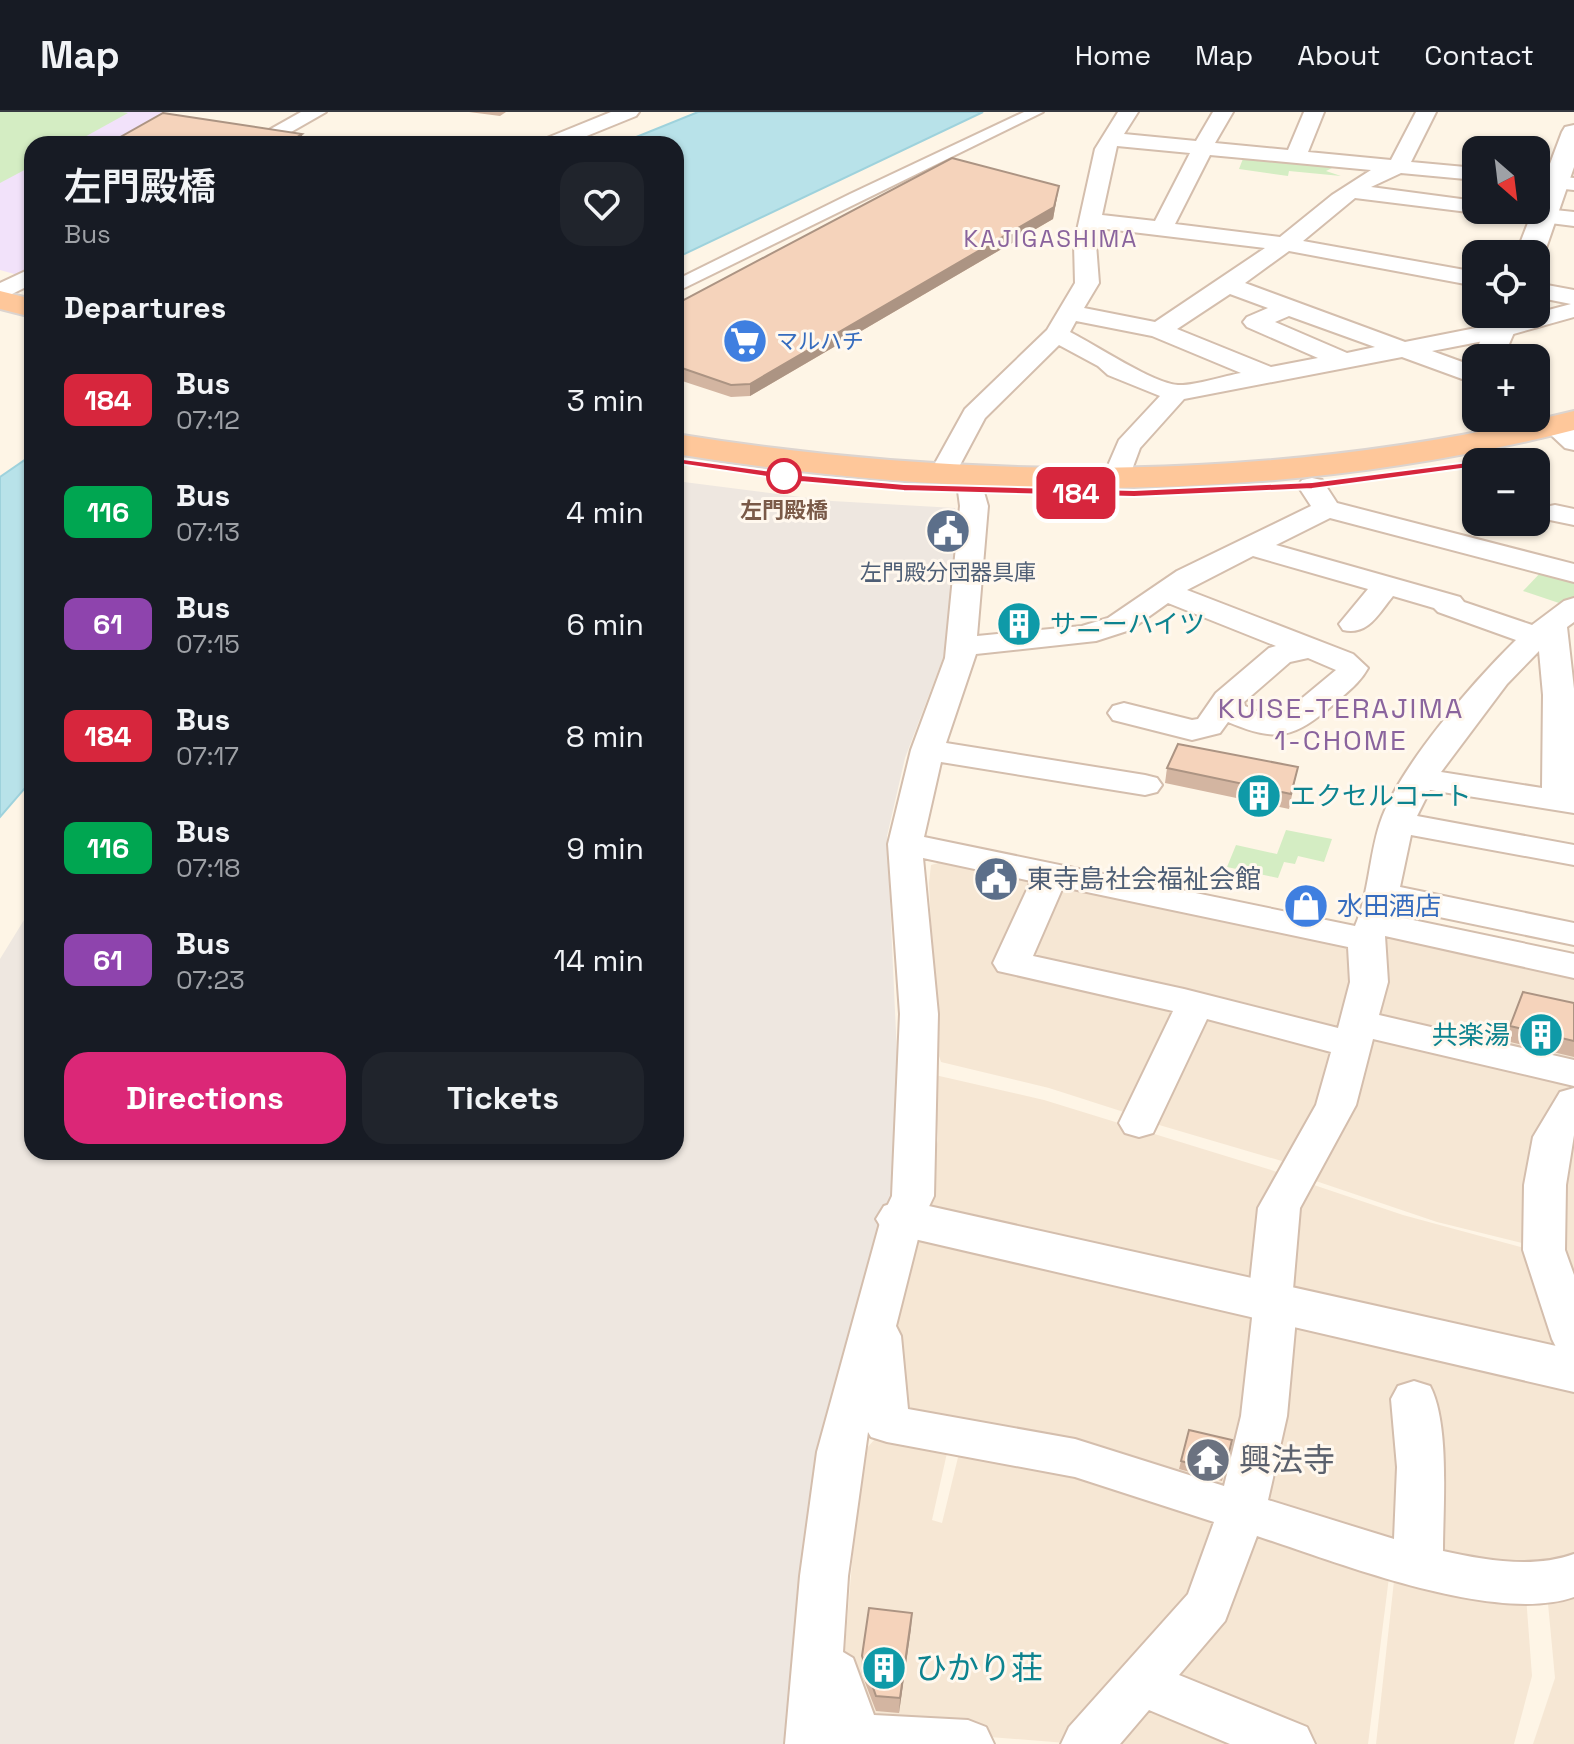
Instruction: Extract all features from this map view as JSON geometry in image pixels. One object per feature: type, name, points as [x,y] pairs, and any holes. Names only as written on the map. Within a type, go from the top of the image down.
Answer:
[{"type":"highway","points":[[684,445],[957,482],[1232,474],[1349,464],[1564,432]]},
{"type":"highway","points":[[1522,448],[1564,432]]},
{"type":"highway","points":[[684,462],[801,478],[957,482],[1134,494],[1320,497],[1462,467]]},
{"type":"street","points":[[270,136],[316,112]]},
{"type":"street","points":[[569,136],[629,112]]},
{"type":"street","points":[[684,283],[855,197],[1036,112]]},
{"type":"street","points":[[811,1744],[824,1576],[840,1452],[902,1219],[913,1196],[919,1014],[905,844],[927,750],[960,658],[957,482],[974,414],[1056,334],[1087,283],[1085,244],[1105,149],[1128,112]]},
{"type":"street","points":[[1161,229],[1205,148],[1211,129],[1223,112]]},
{"type":"street","points":[[1295,157],[1314,112]]},
{"type":"street","points":[[1159,330],[1285,244],[1352,191],[1384,171],[1398,167],[1426,112]]},
{"type":"street","points":[[1556,182],[1574,132]]},
{"type":"street","points":[[1110,139],[1462,173]]},
{"type":"street","points":[[1352,191],[1462,205]]},
{"type":"street","points":[[1550,217],[1574,219]]},
{"type":"street","points":[[1089,220],[1285,244],[1462,276]]},
{"type":"street","points":[[1228,285],[1462,371]]},
{"type":"street","points":[[1550,293],[1574,297]]},
{"type":"street","points":[[1287,308],[1255,322],[1345,361]]},
{"type":"street","points":[[1056,334],[1107,361],[1138,387],[1176,393],[1498,334],[1574,310]]},
{"type":"street","points":[[1069,312],[1159,330],[1270,376]]},
{"type":"street","points":[[1117,477],[1128,446],[1176,393]]},
{"type":"street","points":[[961,647],[1025,638],[1085,635],[1119,624],[1166,592],[1249,546],[1320,497],[1574,573]]},
{"type":"street","points":[[1249,546],[1450,603],[1448,606],[1554,623]]},
{"type":"street","points":[[1354,624],[1387,585]]},
{"type":"street","points":[[1166,592],[1353,668],[1349,675],[1293,722],[1265,726],[1232,712],[1227,700]]},
{"type":"street","points":[[1419,778],[1567,802],[1566,696],[1554,623]]},
{"type":"street","points":[[1087,1744],[1208,1606],[1242,1510],[1264,1416],[1274,1318],[1270,1301],[1279,1208],[1336,1105],[1369,982],[1374,919],[1397,822],[1419,778],[1496,677],[1554,623]]},
{"type":"street","points":[[1124,713],[1192,730],[1209,726],[1227,700],[1280,654],[1310,649]]},
{"type":"street","points":[[927,750],[1088,766],[1145,785]]},
{"type":"street","points":[[1397,822],[1574,855]]},
{"type":"street","points":[[905,844],[1052,874],[1374,919],[1574,934]]},
{"type":"street","points":[[1052,874],[1011,963],[1194,1006],[1574,1073]]},
{"type":"street","points":[[1374,919],[1574,966]]},
{"type":"street","points":[[1139,1123],[1194,1006]]},
{"type":"street","points":[[1572,1325],[1544,1250],[1545,1185],[1553,1137],[1574,1102]]},
{"type":"street","points":[[902,1219],[1574,1371]]},
{"type":"street","points":[[874,1324],[879,1335],[887,1424],[1075,1458],[1418,1566],[1471,1578],[1535,1583],[1560,1581],[1574,1575]]},
{"type":"street","points":[[1414,1399],[1420,1467],[1418,1566]]},
{"type":"street","points":[[840,1452],[891,1425]]},
{"type":"street","points":[[817,1662],[835,1674],[853,1730],[864,1738],[968,1744]]},
{"type":"street","points":[[1140,1683],[1289,1744]]},
{"type":"shaded area","points":[[0,112],[159,112],[262,128],[248,136],[24,136],[24,271],[18,275],[0,270]]},
{"type":"shaded area","points":[[684,482],[832,501],[955,508],[967,538],[943,658],[905,758],[887,836],[901,1142],[791,1744],[0,1744],[0,959],[24,920],[24,1160],[684,1160]]},
{"type":"shaded area","points":[[949,860],[1037,880],[997,968],[1186,1009],[1130,1114],[1049,1088],[941,1062],[936,1047],[929,883],[931,865]]},
{"type":"shaded area","points":[[1062,885],[1348,944],[1360,957],[1347,1040],[1029,958]]},
{"type":"shaded area","points":[[1388,934],[1574,969],[1574,1070],[1371,1022],[1381,939]]},
{"type":"shaded area","points":[[1201,1010],[1344,1049],[1292,1164],[1149,1122]]},
{"type":"shaded area","points":[[1365,1029],[1574,1078],[1543,1132],[1534,1246],[1437,1222],[1304,1177]]},
{"type":"shaded area","points":[[935,1075],[1044,1100],[1287,1175],[1260,1286],[930,1208],[926,1203],[938,1139]]},
{"type":"shaded area","points":[[1574,1136],[1574,1297],[1553,1241],[1559,1162]]},
{"type":"shaded area","points":[[1302,1181],[1403,1215],[1535,1251],[1562,1351],[1280,1290]]},
{"type":"shaded area","points":[[913,1238],[1261,1315],[1237,1499],[890,1419],[888,1326]]},
{"type":"shaded area","points":[[1283,1320],[1574,1387],[1574,1568],[1413,1556],[1252,1504]]},
{"type":"shaded area","points":[[888,1431],[949,1444],[932,1520],[942,1523],[961,1445],[1231,1512],[1198,1605],[1079,1744],[852,1726],[843,1671],[861,1455],[874,1440]]},
{"type":"shaded area","points":[[1244,1521],[1390,1569],[1368,1744],[1306,1744],[1158,1686]]},
{"type":"shaded area","points":[[1395,1572],[1526,1596],[1532,1676],[1514,1744],[1376,1744]]},
{"type":"shaded area","points":[[1574,1584],[1574,1744],[1533,1744],[1555,1678],[1547,1593]]},
{"type":"shaded area","points":[[1144,1691],[1274,1744],[1107,1744]]},
{"type":"green space","points":[[0,112],[128,113],[86,136],[24,136],[24,170],[0,183]]},
{"type":"green space","points":[[1244,156],[1338,165],[1326,171],[1341,176],[1289,171],[1288,176],[1239,169]]},
{"type":"green space","points":[[1544,569],[1574,577],[1574,597],[1559,603],[1523,591]]},
{"type":"green space","points":[[1286,830],[1332,839],[1324,862],[1298,856],[1295,864],[1284,862],[1278,878],[1227,867],[1236,845],[1277,854]]},
{"type":"water","points":[[698,112],[983,112],[684,254],[684,136],[639,136]]},
{"type":"water","points":[[24,460],[24,789],[0,817],[0,477]]},
{"type":"building","points":[[163,113],[302,134],[299,136],[122,136]]},
{"type":"building","points":[[952,158],[1059,186],[1054,207],[750,384],[731,385],[684,369],[684,300]]},
{"type":"building","points":[[1178,744],[1298,767],[1291,794],[1167,768]]},
{"type":"building","points":[[1523,992],[1574,1003],[1574,1041],[1510,1026]]},
{"type":"building","name":"興法寺","points":[[1189,1430],[1232,1440],[1224,1473],[1181,1461]]},
{"type":"building","name":"ひかり荘","points":[[869,1608],[912,1613],[900,1698],[876,1696],[862,1656]]},
{"type":"bus line","name":"184","points":[[684,462],[904,488],[1134,494],[1312,486],[1462,466]]},
{"type":"place","name":"マルハチ","points":[[745,341]]},
{"type":"place","name":"左門殿橋","points":[[784,476]]},
{"type":"place","name":"左門殿分団器具庫","points":[[948,531]]},
{"type":"place","name":"サニーハイツ","points":[[1019,624]]},
{"type":"place","name":"エクセルコート","points":[[1259,796]]},
{"type":"place","name":"東寺島社会福祉会館","points":[[996,879]]},
{"type":"place","name":"水田酒店","points":[[1306,906]]},
{"type":"place","name":"共楽湯","points":[[1541,1035]]},
{"type":"place","name":"興法寺","points":[[1208,1460]]},
{"type":"place","name":"ひかり荘","points":[[884,1668]]},
{"type":"district","name":"KAJIGASHIMA","points":[[1051,239]]},
{"type":"district","name":"KUISE-TERAJIMA 1-CHOME","points":[[1341,724]]}]
